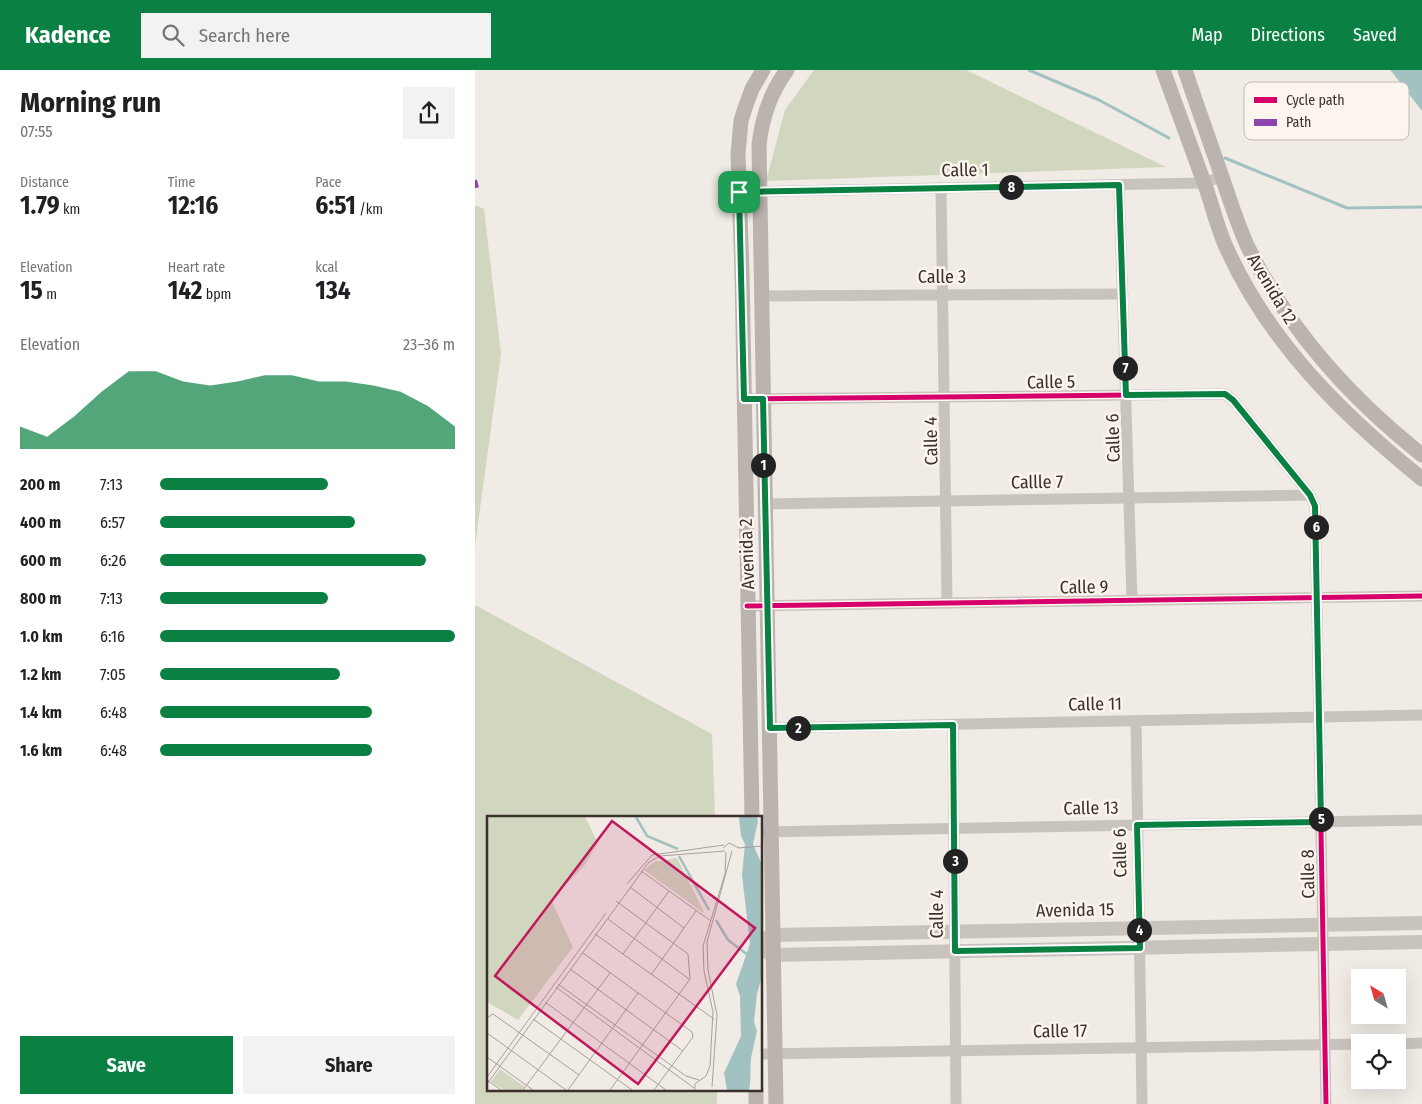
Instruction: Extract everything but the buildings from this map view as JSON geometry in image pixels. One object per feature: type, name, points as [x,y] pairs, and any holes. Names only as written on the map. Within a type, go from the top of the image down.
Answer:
[{"type":"main road","name":"Avenida 2","points":[[752,816],[738,154],[741,121],[752,89],[763,70]]},
{"type":"main road","name":"Avenida 2","points":[[776,1104],[768,1054],[766,831],[770,728],[764,504],[759,145],[761,130],[771,96],[787,70]]},
{"type":"main road","name":"Avenida 12","points":[[1163,70],[1227,249],[1260,309],[1284,344],[1344,412],[1422,479]]},
{"type":"main road","name":"Avenida 12","points":[[1185,70],[1247,244],[1293,323],[1357,399],[1422,455]]},
{"type":"street","name":"Calle 1","points":[[739,192],[1203,183],[1222,177]]},
{"type":"street","name":"Calle 6","points":[[1119,185],[1132,600]]},
{"type":"street","name":"Calle 4","points":[[941,188],[947,603]]},
{"type":"street","name":"Calle 3","points":[[761,296],[1123,294]]},
{"type":"street","name":"Calle 5","points":[[744,399],[1225,394],[1233,400],[1310,495]]},
{"type":"street","name":"Callle 7","points":[[764,504],[1310,495]]},
{"type":"street","name":"Calle 8","points":[[1310,495],[1316,517],[1326,1104]]},
{"type":"street","name":"Calle 9","points":[[747,606],[1422,596]]},
{"type":"street","name":"Calle 11","points":[[770,728],[1422,715]]},
{"type":"street","name":"Calle 6","points":[[1136,721],[1142,1104]]},
{"type":"street","name":"Calle 4","points":[[953,725],[956,1104]]},
{"type":"street","name":"Calle 13","points":[[766,831],[1422,820]]},
{"type":"street","name":"Avenida 15","points":[[767,938],[955,931],[1422,923]]},
{"type":"street","points":[[767,952],[955,951],[1422,942]]},
{"type":"street","points":[[1406,1044],[1422,1043]]},
{"type":"street","name":"Calle 17","points":[[768,1054],[1351,1044]]},
{"type":"green space","points":[[814,70],[966,70],[1166,167],[766,181],[785,110]]},
{"type":"green space","points":[[475,205],[484,209],[501,354],[475,546]]},
{"type":"green space","points":[[475,605],[712,734],[715,816],[487,816],[487,1092],[717,1092],[717,1104],[475,1104]]},
{"type":"water","points":[[1390,70],[1422,70],[1422,111],[1409,94],[1409,82],[1400,82]]},
{"type":"waterway","points":[[1029,70],[1099,100],[1169,138]]},
{"type":"waterway","points":[[1225,158],[1347,208],[1422,207]]},
{"type":"marked path","points":[[475,180],[477,188],[475,189]]},
{"type":"cycle path","points":[[744,399],[1225,394],[1233,400],[1310,495],[1315,506],[1326,1104]]},
{"type":"cycle path","points":[[747,606],[1422,596]]},
{"type":"route","points":[[1119,185],[1126,395],[1225,394],[1233,400],[1310,495],[1315,506],[1321,822],[1137,825],[1140,948],[955,951],[953,725],[770,728],[763,399],[744,399],[739,192],[1119,185]]}]
